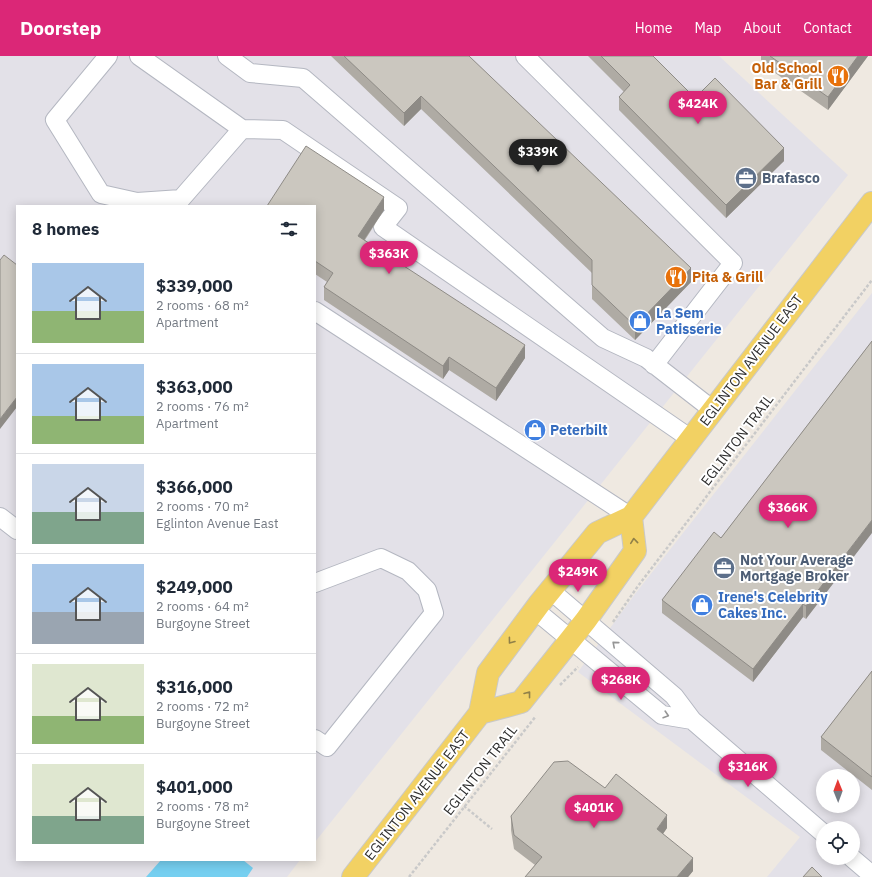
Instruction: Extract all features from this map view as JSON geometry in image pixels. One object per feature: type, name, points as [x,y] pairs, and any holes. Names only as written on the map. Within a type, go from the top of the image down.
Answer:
[{"type":"main road","name":"EGLINTON AVENUE EAST","points":[[353,877],[480,713],[488,673],[550,590],[597,533],[631,517],[872,203]]},
{"type":"main road","points":[[480,713],[521,702],[586,620],[635,551],[631,517]]},
{"type":"street","points":[[108,56],[55,120],[101,194],[137,202],[184,202],[242,129]]},
{"type":"street","points":[[140,56],[242,129],[283,130],[398,208],[383,227],[691,439]]},
{"type":"street","points":[[227,56],[250,73],[303,78],[604,338],[646,358],[713,410]]},
{"type":"street","points":[[525,56],[733,263],[654,364]]},
{"type":"street","points":[[316,312],[631,517]]},
{"type":"street","points":[[0,517],[16,529]]},
{"type":"street","points":[[316,583],[381,558],[408,571],[427,590],[434,613],[326,747],[316,740]]},
{"type":"street","points":[[550,590],[674,696],[692,720],[816,827]]},
{"type":"street","points":[[535,610],[662,715],[692,720]]},
{"type":"street","points":[[860,865],[872,875]]},
{"type":"path","name":"EGLINTON TRAIL","points":[[620,614],[638,586],[872,280]]},
{"type":"path","points":[[556,690],[569,678]]},
{"type":"path","name":"EGLINTON TRAIL","points":[[409,877],[537,715]]},
{"type":"path","points":[[464,806],[492,829]]},
{"type":"shaded area","points":[[0,56],[719,56],[848,175],[316,841],[316,205],[16,205],[16,861],[299,861],[287,877],[0,877]]},
{"type":"shaded area","points":[[872,293],[872,877],[767,877],[800,837],[578,672],[635,594]]},
{"type":"water","points":[[160,861],[244,861],[253,868],[247,877],[146,877]]},
{"type":"building","points":[[344,56],[469,56],[691,268],[635,326],[592,285],[592,260],[421,96],[404,113]]},
{"type":"building","points":[[601,56],[653,56],[695,98],[715,78],[784,148],[726,205],[619,97],[630,85]]},
{"type":"building","points":[[770,56],[858,56],[828,97]]},
{"type":"building","points":[[306,146],[384,197],[358,236],[525,345],[496,388],[449,357],[443,366],[324,287],[333,273],[316,262],[316,205],[268,205]]},
{"type":"building","points":[[4,255],[16,264],[16,398],[0,419],[0,260]]},
{"type":"building","points":[[872,341],[872,520],[806,606],[803,604],[753,669],[662,600],[714,532],[721,538]]},
{"type":"building","points":[[872,671],[872,777],[821,737]]},
{"type":"building","points":[[568,761],[605,788],[616,774],[667,815],[657,829],[693,858],[677,877],[525,877],[542,857],[514,835],[511,816],[554,762]]},
{"type":"building","points":[[812,867],[822,877],[803,877]]},
{"type":"place","name":"Old School Bar & Grill","points":[[838,76]]},
{"type":"place","name":"Brafasco","points":[[746,178]]},
{"type":"place","name":"Pita & Grill","points":[[676,277]]},
{"type":"place","name":"La Sem Patisserie","points":[[640,321]]},
{"type":"place","name":"Peterbilt","points":[[535,430]]},
{"type":"place","name":"Not Your Average Mortgage Broker","points":[[724,568]]},
{"type":"place","name":"Irene's Celebrity Cakes Inc.","points":[[702,605]]}]
